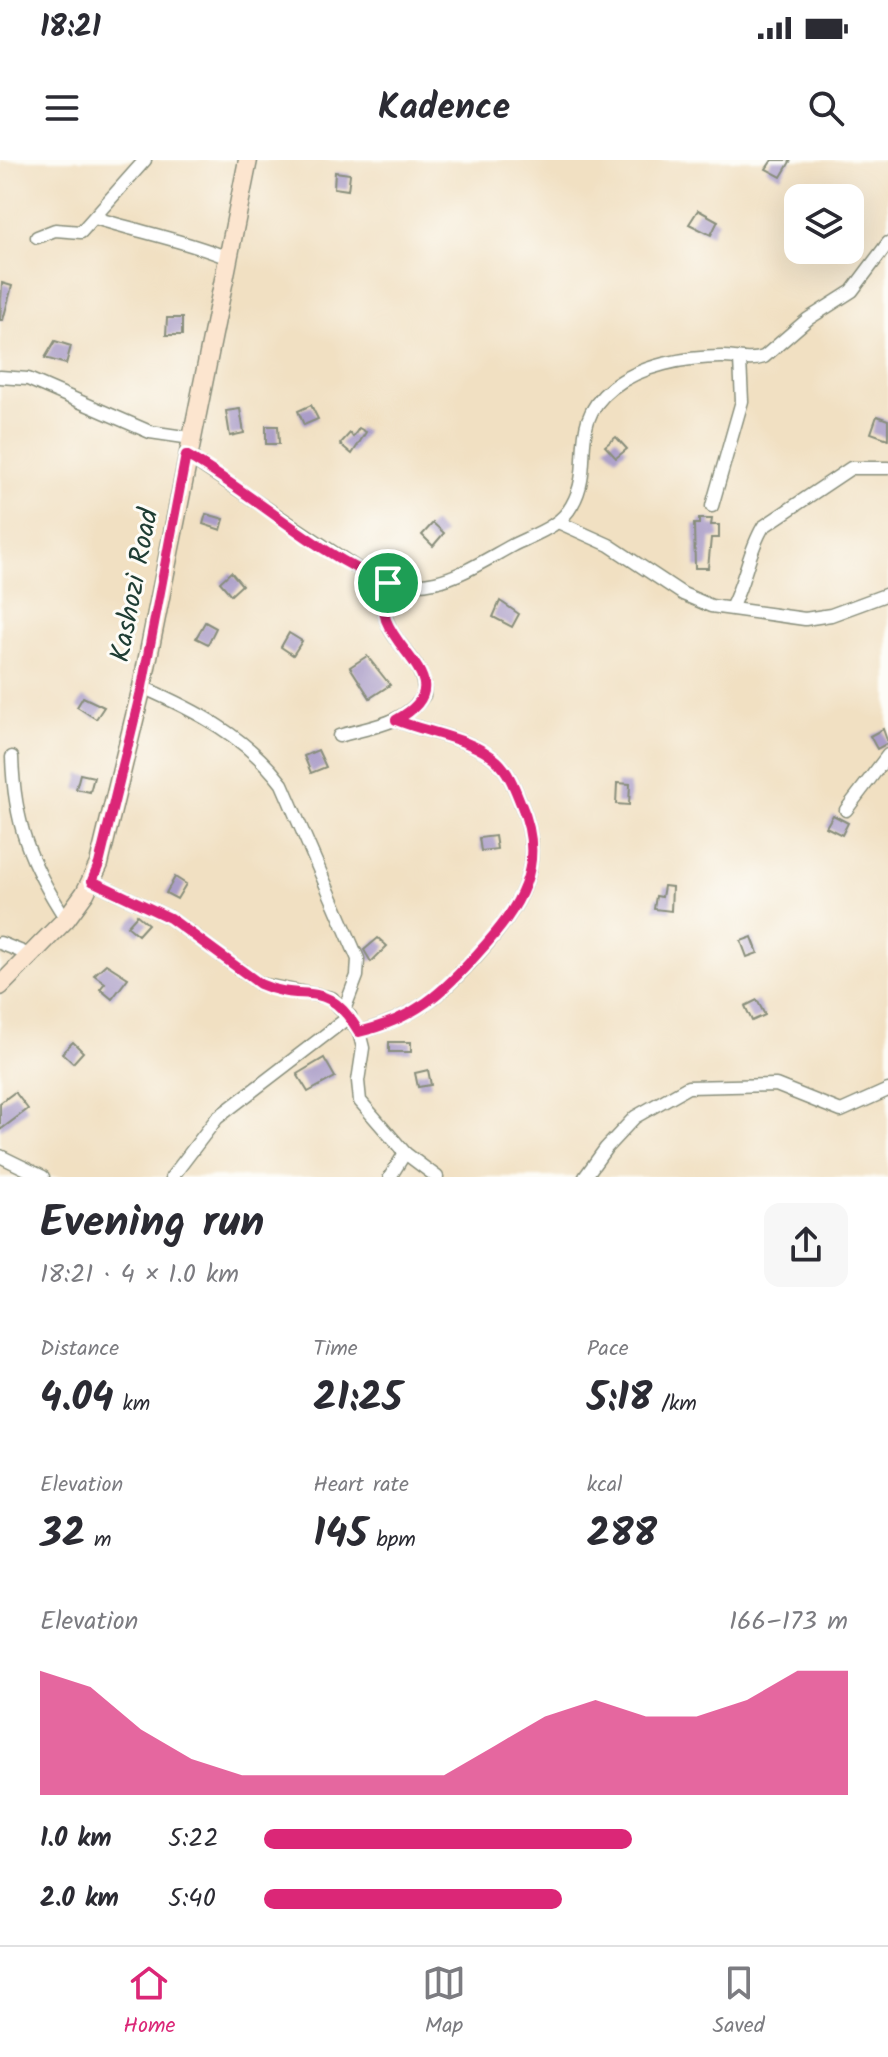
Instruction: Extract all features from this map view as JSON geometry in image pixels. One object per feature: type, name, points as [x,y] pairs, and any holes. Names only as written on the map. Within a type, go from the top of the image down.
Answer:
[{"type":"main road","name":"Kashozi Road","points":[[0,986],[66,919],[92,881],[99,864],[142,687],[188,446],[248,160]]},
{"type":"street","points":[[37,237],[55,230],[81,232],[145,160]]},
{"type":"street","points":[[95,218],[157,237],[184,240],[228,258]]},
{"type":"street","points":[[0,377],[28,379],[188,446],[280,520],[366,574],[388,583],[408,585],[461,576],[558,522],[577,493],[586,421],[611,389],[648,368],[713,358],[740,360],[764,357],[808,319],[852,291],[888,243]]},
{"type":"street","points":[[712,506],[742,401],[740,360]]},
{"type":"street","points":[[731,608],[746,578],[754,542],[773,518],[851,468],[888,468]]},
{"type":"street","points":[[558,522],[609,545],[683,594],[711,606],[805,619],[831,615],[888,594]]},
{"type":"street","points":[[339,736],[396,720],[419,704],[424,687],[418,667],[385,617],[388,583]]},
{"type":"street","points":[[142,687],[211,720],[269,767],[282,784],[358,959],[357,976],[347,1013],[217,1118],[172,1177]]},
{"type":"street","points":[[359,1032],[385,1025],[428,1003],[460,975],[513,914],[524,894],[531,846],[526,815],[499,763],[482,750],[396,720]]},
{"type":"street","points":[[846,810],[888,755]]},
{"type":"street","points":[[12,757],[17,819],[33,863],[66,919]]},
{"type":"street","points":[[92,881],[170,918],[260,984],[272,990],[324,994],[347,1013],[359,1032],[363,1048],[358,1081],[360,1101],[405,1153],[437,1177]]},
{"type":"street","points":[[0,943],[30,955]]},
{"type":"street","points":[[585,1177],[606,1148],[635,1117],[688,1087],[776,1085],[841,1111],[888,1090]]},
{"type":"street","points":[[390,1177],[405,1153]]},
{"type":"street","points":[[0,1156],[43,1177]]},
{"type":"building","points":[[772,160],[791,160],[781,177],[766,169]]},
{"type":"building","points":[[335,172],[350,174],[348,190],[334,188]]},
{"type":"building","points":[[698,210],[718,221],[711,235],[689,224]]},
{"type":"building","points":[[2,283],[12,286],[3,320],[0,320]]},
{"type":"building","points":[[167,318],[182,318],[182,335],[166,335]]},
{"type":"building","points":[[55,341],[71,346],[66,364],[45,358]]},
{"type":"building","points":[[311,405],[318,419],[304,425],[298,411]]},
{"type":"building","points":[[240,409],[244,433],[230,436],[226,411]]},
{"type":"building","points":[[877,416],[888,420],[888,439],[871,433]]},
{"type":"building","points":[[266,426],[278,426],[279,444],[266,444]]},
{"type":"building","points":[[359,428],[366,432],[352,454],[340,444],[350,433],[353,437]]},
{"type":"building","points":[[616,437],[627,449],[616,458],[605,446]]},
{"type":"building","points":[[206,514],[224,519],[221,530],[203,524]]},
{"type":"building","points":[[699,519],[712,519],[711,525],[719,525],[719,538],[711,538],[708,568],[695,568],[694,524],[699,524]]},
{"type":"building","points":[[433,523],[444,533],[433,546],[422,535]]},
{"type":"building","points":[[231,572],[242,585],[231,595],[220,582]]},
{"type":"building","points":[[500,601],[519,614],[512,627],[493,617]]},
{"type":"building","points":[[205,622],[216,628],[208,644],[196,638]]},
{"type":"building","points":[[289,633],[302,641],[293,655],[281,647]]},
{"type":"building","points":[[367,656],[390,685],[370,698],[350,667]]},
{"type":"building","points":[[83,697],[104,707],[96,719],[77,707]]},
{"type":"building","points":[[883,729],[888,743],[877,749],[870,736]]},
{"type":"building","points":[[318,750],[326,767],[311,773],[304,756]]},
{"type":"building","points":[[80,774],[94,777],[90,792],[76,789]]},
{"type":"building","points":[[617,783],[630,784],[629,805],[616,804]]},
{"type":"building","points":[[833,815],[848,823],[842,835],[826,827]]},
{"type":"building","points":[[495,836],[497,849],[481,851],[479,838]]},
{"type":"building","points":[[175,877],[186,884],[177,899],[166,893]]},
{"type":"building","points":[[664,886],[672,887],[671,911],[654,909],[656,896],[662,897]]},
{"type":"building","points":[[137,915],[148,924],[138,935],[127,926]]},
{"type":"building","points":[[752,937],[758,953],[747,957],[741,941]]},
{"type":"building","points":[[378,938],[387,946],[371,962],[364,950]]},
{"type":"building","points":[[106,964],[128,978],[112,999],[100,989],[105,983],[94,975]]},
{"type":"building","points":[[757,1000],[765,1015],[752,1021],[745,1006]]},
{"type":"building","points":[[73,1042],[83,1052],[73,1063],[62,1053]]},
{"type":"building","points":[[389,1042],[411,1042],[411,1052],[389,1052]]},
{"type":"building","points":[[324,1058],[335,1077],[308,1092],[297,1074]]},
{"type":"building","points":[[428,1070],[431,1085],[418,1087],[415,1073]]},
{"type":"building","points":[[15,1092],[28,1109],[0,1130],[0,1103]]},
{"type":"route","points":[[186,455],[212,469],[280,520],[366,574],[388,583],[385,617],[418,667],[424,687],[419,704],[396,720],[482,750],[499,763],[509,776],[526,815],[531,846],[524,894],[513,914],[460,975],[439,996],[385,1025],[359,1032],[350,1016],[332,998],[324,994],[272,990],[147,904],[92,881],[99,864],[142,687],[186,455]]}]
